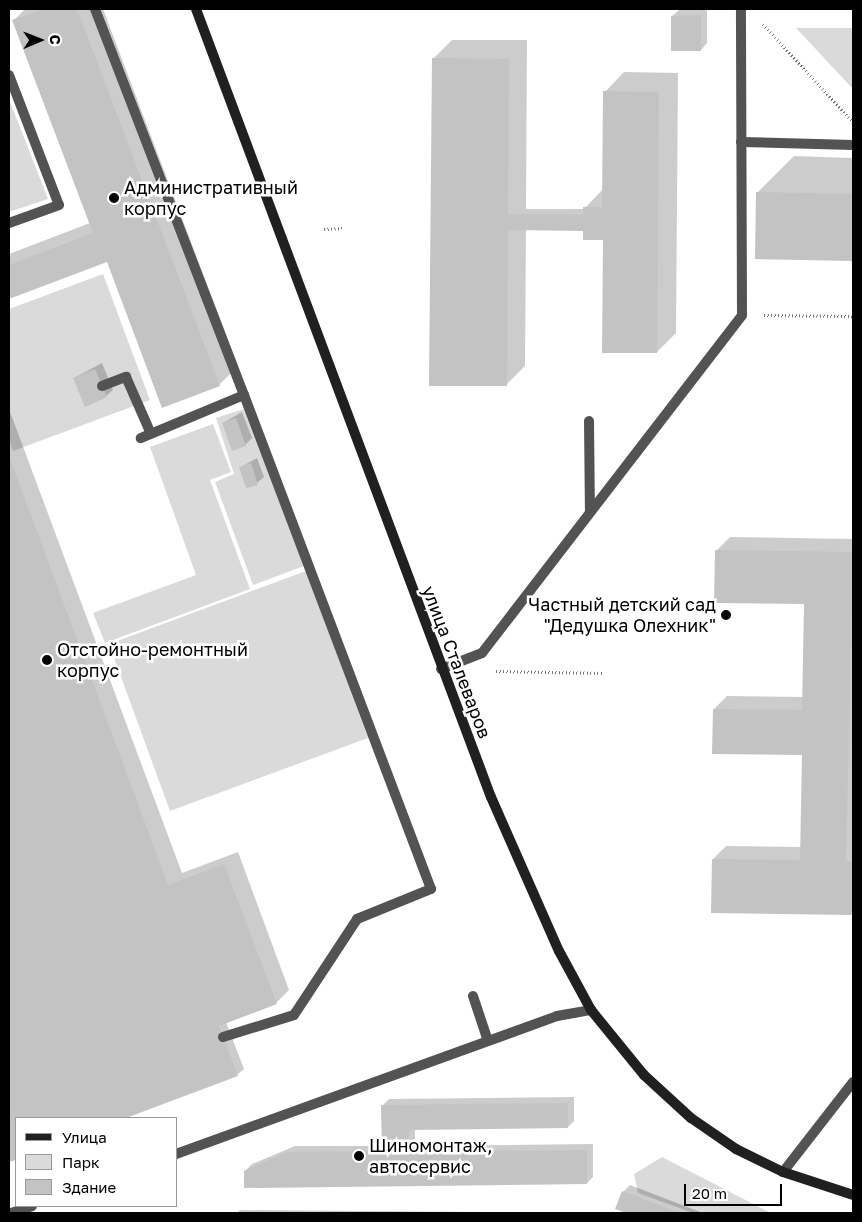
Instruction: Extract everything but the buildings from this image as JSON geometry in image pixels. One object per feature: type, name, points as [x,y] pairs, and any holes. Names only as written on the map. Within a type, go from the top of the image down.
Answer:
[{"type":"main road","name":"улица Сталеваров","points":[[196,9],[441,669],[526,881],[591,1010],[644,1075],[691,1118],[736,1149],[783,1172],[853,1195]]},
{"type":"lane","points":[[95,9],[244,395],[431,889],[357,919],[294,1015],[223,1037]]},
{"type":"lane","points":[[441,669],[482,653],[742,315],[741,9]]},
{"type":"lane","points":[[9,75],[59,205],[9,223]]},
{"type":"lane","points":[[741,142],[853,145]]},
{"type":"lane","points":[[102,386],[126,377],[151,434]]},
{"type":"lane","points":[[141,438],[244,395]]},
{"type":"lane","points":[[589,421],[590,512]]},
{"type":"lane","points":[[473,996],[488,1041]]},
{"type":"lane","points":[[178,1153],[557,1016],[591,1010]]},
{"type":"lane","points":[[783,1172],[853,1082]]},
{"type":"lane","points":[[11,1213],[29,1207]]},
{"type":"path","points":[[762,23],[853,122]]},
{"type":"path","points":[[324,229],[342,228]]},
{"type":"path","points":[[742,315],[853,316]]},
{"type":"path","points":[[487,671],[604,673]]},
{"type":"green space","points":[[796,28],[853,28],[853,89]]},
{"type":"green space","points":[[9,99],[48,199],[9,212]]},
{"type":"green space","points":[[103,274],[150,400],[13,451],[9,439],[9,309]]},
{"type":"green space","points":[[244,409],[304,566],[253,585],[215,482],[234,474],[216,418]]},
{"type":"green space","points":[[213,424],[231,472],[210,480],[250,589],[105,643],[93,613],[196,575],[150,447]]},
{"type":"green space","points":[[306,571],[368,738],[170,811],[109,644]]},
{"type":"green space","points":[[662,1157],[771,1213],[693,1213],[638,1193],[634,1174]]},
{"type":"place","name":"Административный корпус","points":[[114,198]]},
{"type":"place","name":"Частный детский сад \"Дедушка Олехник\"","points":[[726,615]]},
{"type":"place","name":"Отстойно-ремонтный корпус","points":[[47,660]]},
{"type":"place","name":"Шиномонтаж, автосервис","points":[[359,1156]]}]
